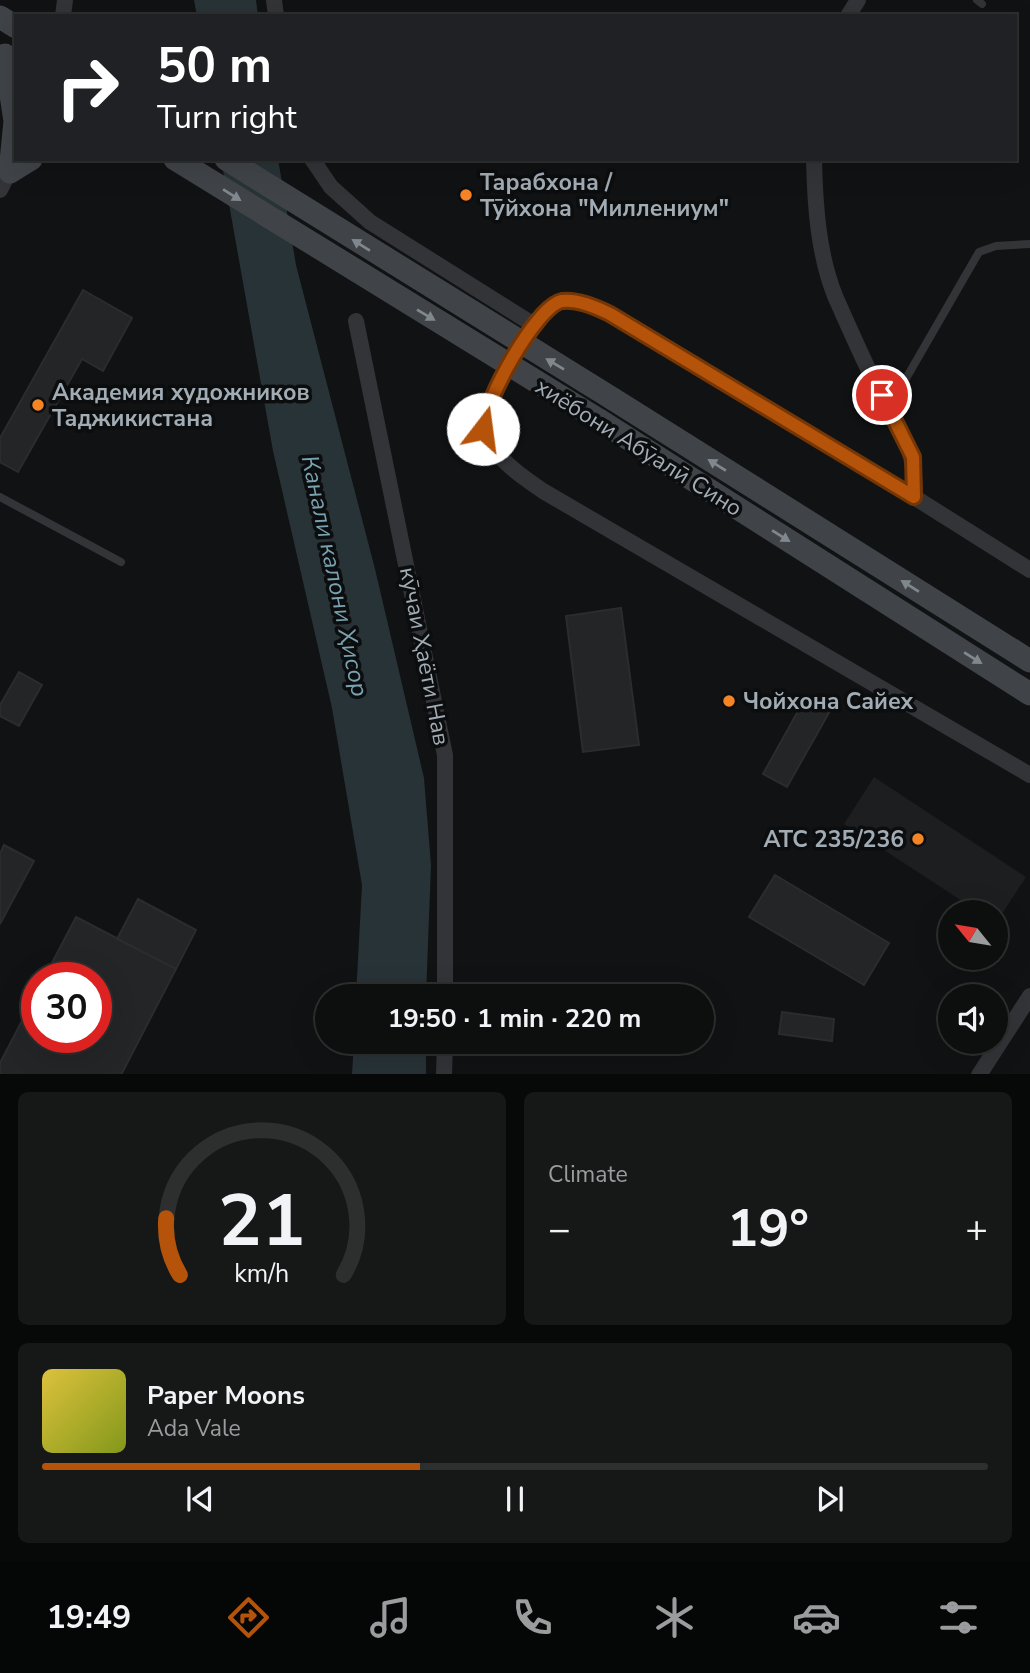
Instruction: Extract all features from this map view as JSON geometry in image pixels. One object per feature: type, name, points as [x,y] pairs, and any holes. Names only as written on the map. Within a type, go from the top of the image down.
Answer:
[{"type":"main road","points":[[7,56],[14,113]]},
{"type":"main road","points":[[8,174],[14,129]]},
{"type":"main road","points":[[8,174],[27,161]]},
{"type":"main road","name":"хиёбони Абӯалӣ Сино","points":[[177,161],[599,420],[1030,694]]},
{"type":"main road","name":"хиёбони Абӯалӣ Сино","points":[[229,161],[1030,661]]},
{"type":"street","points":[[313,161],[331,187],[370,222],[534,325]]},
{"type":"street","points":[[814,161],[818,232],[834,293],[913,457],[914,497]]},
{"type":"street","points":[[1030,570],[914,497],[594,306],[561,301],[547,309],[534,325],[487,405],[483,418],[488,438],[513,470],[1030,775]]},
{"type":"street","name":"кӯчаи Ҳаёти Нав","points":[[356,321],[445,755],[445,984]]},
{"type":"street","points":[[979,1074],[1030,996]]},
{"type":"street","points":[[444,1054],[444,1074]]},
{"type":"lane","points":[[889,408],[979,252],[996,246],[1030,244]]},
{"type":"lane","points":[[0,496],[121,562]]},
{"type":"shaded area","points":[[874,777],[1026,877],[1008,905],[1008,900],[961,900],[844,824]]},
{"type":"water","points":[[194,0],[256,0],[258,14],[197,14]]},
{"type":"water","name":"Канали калони Ҳисор","points":[[221,161],[278,161],[296,265],[375,569],[424,778],[431,865],[426,984],[357,984],[362,885],[332,708],[273,451]]},
{"type":"water","points":[[353,1054],[426,1054],[426,1074],[352,1074]]},
{"type":"building","name":"Академия художников Таджикистана","points":[[83,290],[132,318],[103,371],[82,359],[18,472],[0,462],[0,438]]},
{"type":"building","points":[[621,608],[639,745],[583,752],[566,616]]},
{"type":"building","points":[[19,672],[42,685],[19,726],[0,716],[0,705]]},
{"type":"building","points":[[807,695],[831,709],[787,787],[763,774]]},
{"type":"building","points":[[4,845],[34,861],[0,924],[0,854]]},
{"type":"building","points":[[775,875],[889,943],[864,985],[749,917]]},
{"type":"building","points":[[138,899],[196,930],[176,969],[117,939]]},
{"type":"building","points":[[76,917],[176,969],[122,1074],[0,1074],[0,1063],[21,1023],[21,1053],[112,1053],[112,962],[52,962]]},
{"type":"building","points":[[782,1012],[834,1019],[832,1041],[779,1034]]},
{"type":"place","name":"Тарабхона / Тӯйхона \"Миллениум\"","points":[[466,195]]},
{"type":"place","name":"Академия художников Таджикистана","points":[[38,405]]},
{"type":"place","name":"Чойхона Сайех","points":[[729,701]]},
{"type":"place","name":"АТС 235/236","points":[[918,839]]},
{"type":"route","points":[[483,429],[487,405],[534,325],[547,309],[561,301],[594,306],[610,314],[914,497],[913,457],[882,395]]}]
